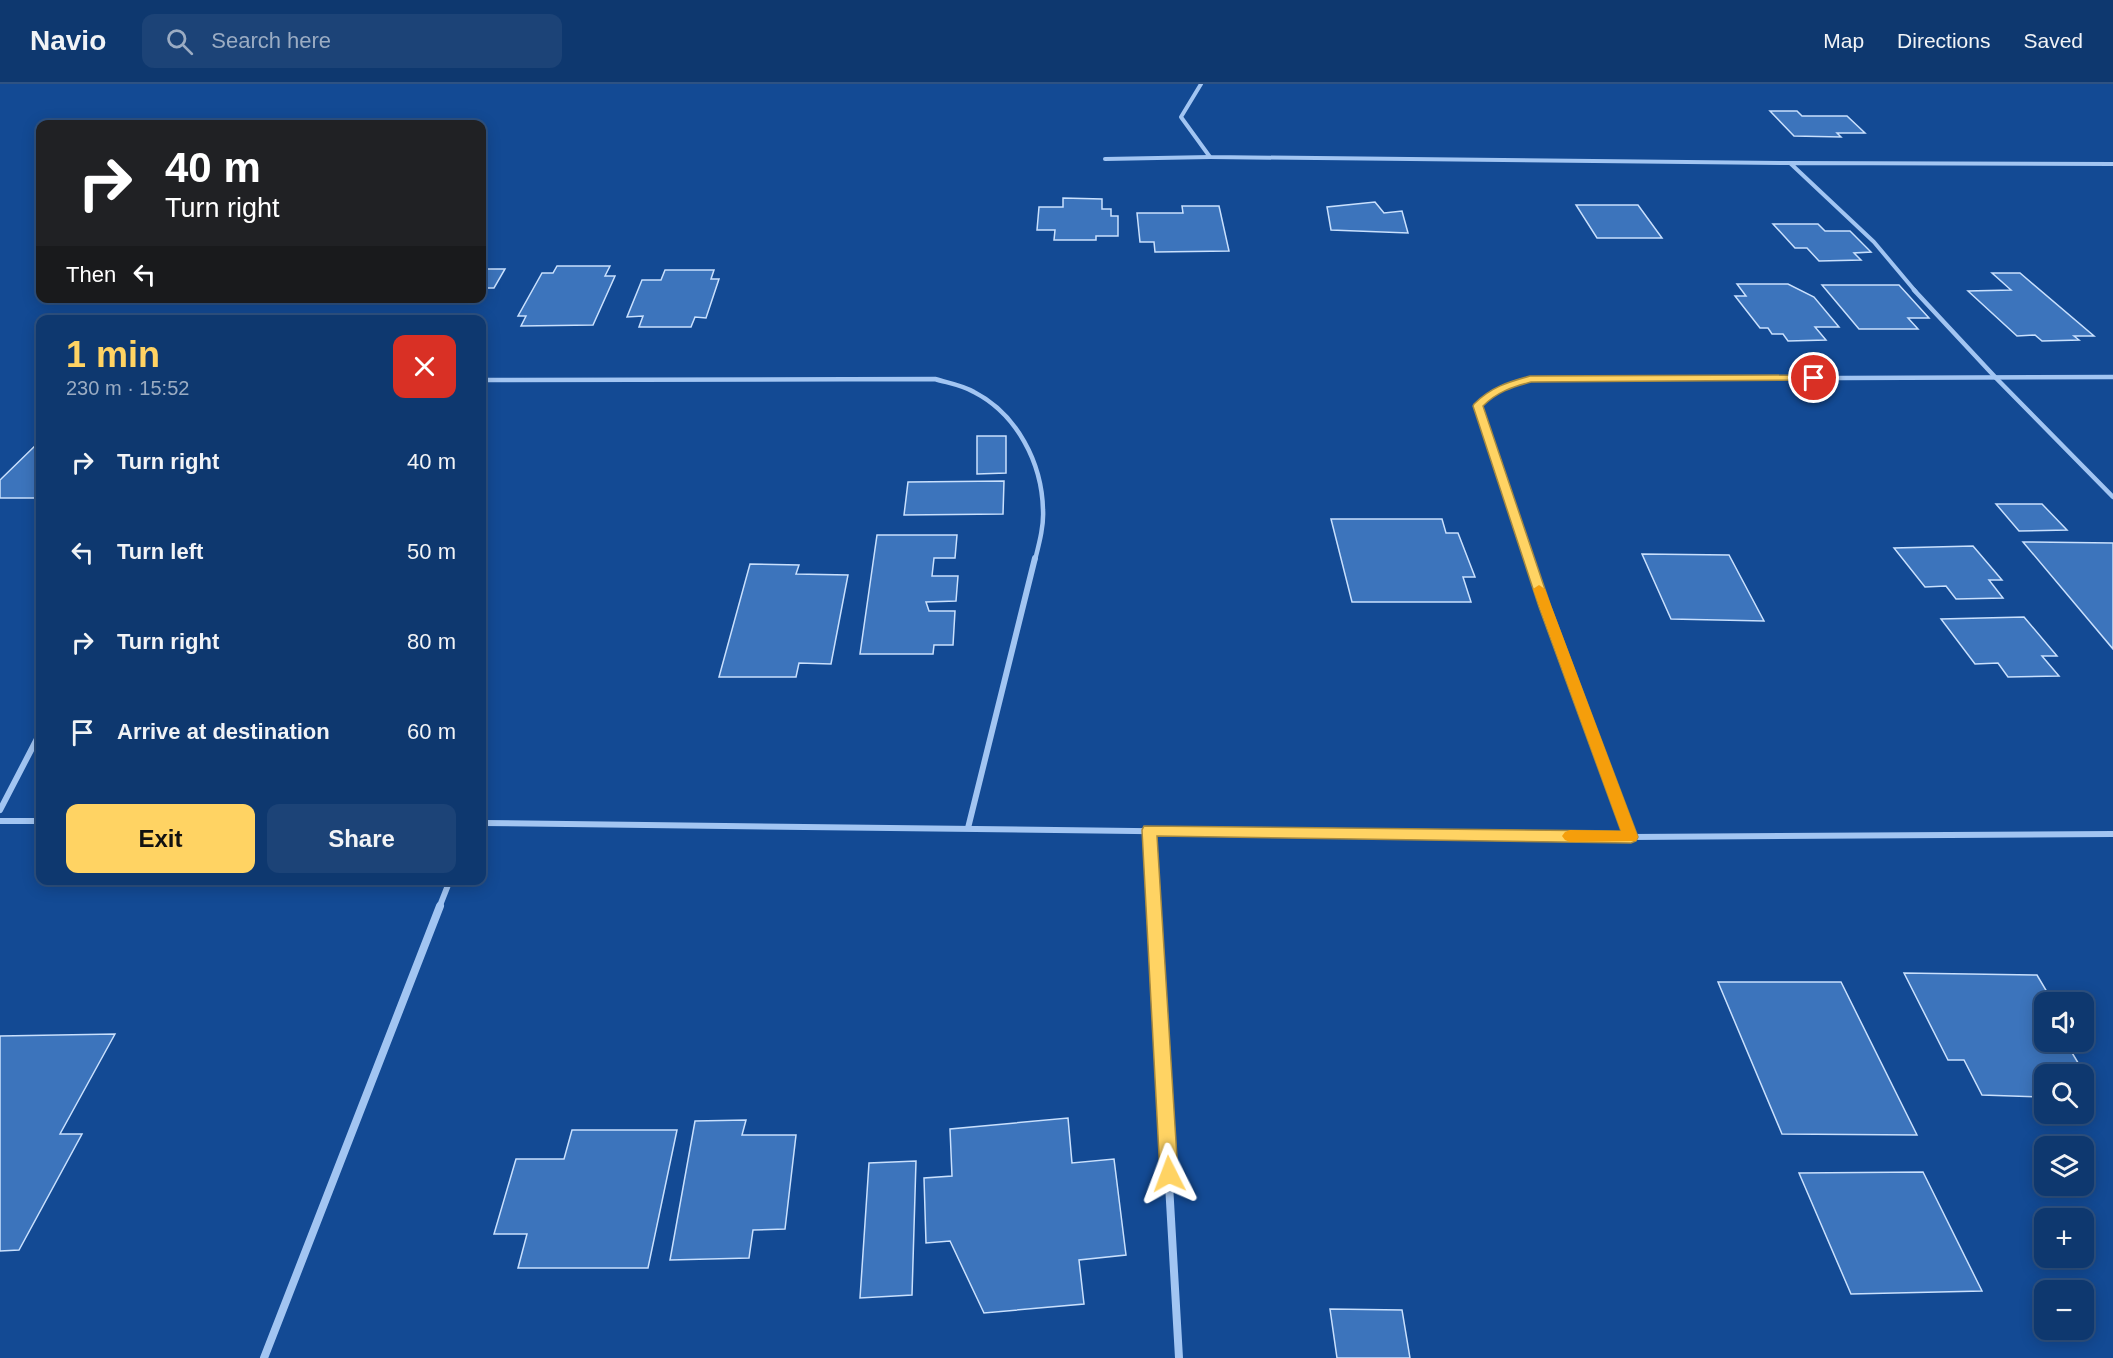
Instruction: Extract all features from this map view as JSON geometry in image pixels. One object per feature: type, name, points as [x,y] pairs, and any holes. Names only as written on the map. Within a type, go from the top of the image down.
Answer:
[{"type":"street","points":[[1201,84],[1180,117],[1210,158]]},
{"type":"street","points":[[1105,159],[2113,164]]},
{"type":"street","points":[[1790,163],[1874,242],[1907,282],[1996,378],[2113,497]]},
{"type":"street","points":[[1631,837],[1545,607],[1478,406],[1490,394],[1530,379],[2113,378]]},
{"type":"street","points":[[486,380],[935,379],[974,392],[999,410],[1018,429],[1028,444],[1043,509],[1039,544],[968,828]]},
{"type":"street","points":[[0,810],[36,741]]},
{"type":"street","points":[[0,820],[36,821]]},
{"type":"street","points":[[486,824],[1631,837],[2113,834]]},
{"type":"street","points":[[1149,830],[1179,1358]]},
{"type":"street","points":[[264,1358],[448,885]]},
{"type":"building","points":[[1770,111],[1797,111],[1802,116],[1847,116],[1865,133],[1837,133],[1841,137],[1794,136]]},
{"type":"building","points":[[1063,198],[1102,199],[1102,209],[1111,209],[1111,216],[1118,216],[1118,236],[1096,236],[1096,240],[1054,240],[1055,230],[1037,230],[1039,207],[1063,207]]},
{"type":"building","points":[[1375,202],[1384,213],[1402,211],[1408,233],[1331,230],[1327,207]]},
{"type":"building","points":[[1576,205],[1638,205],[1662,238],[1597,238]]},
{"type":"building","points":[[1182,206],[1219,206],[1229,251],[1155,252],[1154,242],[1140,242],[1137,213],[1183,213]]},
{"type":"building","points":[[1773,224],[1818,224],[1825,231],[1850,231],[1871,252],[1854,253],[1861,260],[1819,261],[1807,248],[1795,248]]},
{"type":"building","points":[[557,266],[610,266],[605,276],[615,276],[593,325],[521,326],[526,316],[518,316],[542,273],[553,273]]},
{"type":"building","points":[[486,269],[505,269],[494,288],[486,288]]},
{"type":"building","points":[[665,270],[714,270],[711,279],[719,279],[706,318],[695,317],[691,327],[639,327],[643,316],[627,317],[642,280],[661,280]]},
{"type":"building","points":[[1992,273],[2020,273],[2094,336],[2074,336],[2079,340],[2042,341],[2035,335],[2017,336],[1968,291],[2011,290]]},
{"type":"building","points":[[1737,284],[1788,284],[1814,297],[1839,327],[1815,327],[1826,340],[1788,341],[1783,334],[1772,334],[1768,328],[1760,328],[1735,296],[1746,296]]},
{"type":"building","points":[[1822,285],[1899,285],[1929,318],[1908,318],[1918,329],[1859,329]]},
{"type":"building","points":[[977,436],[1006,436],[1006,473],[977,474]]},
{"type":"building","points":[[36,445],[36,498],[0,498],[0,480]]},
{"type":"building","points":[[1004,481],[1003,514],[904,515],[908,482]]},
{"type":"building","points":[[1996,504],[2042,504],[2067,530],[2019,531]]},
{"type":"building","points":[[1331,519],[1442,519],[1446,533],[1458,533],[1475,577],[1463,577],[1471,602],[1352,602]]},
{"type":"building","points":[[877,535],[957,535],[955,558],[934,558],[932,576],[958,576],[956,601],[926,602],[929,611],[955,611],[953,645],[934,645],[933,654],[860,654]]},
{"type":"building","points":[[2023,542],[2113,543],[2113,649]]},
{"type":"building","points":[[1973,546],[2002,580],[1989,580],[2003,598],[1956,599],[1946,586],[1925,587],[1894,548]]},
{"type":"building","points":[[1642,554],[1729,555],[1764,621],[1671,619]]},
{"type":"building","points":[[750,564],[799,565],[796,574],[848,575],[831,664],[799,663],[796,677],[719,677]]},
{"type":"building","points":[[2024,617],[2057,656],[2042,656],[2059,676],[2008,677],[1998,663],[1975,664],[1941,619]]},
{"type":"building","points":[[1904,973],[2037,975],[2047,992],[2034,992],[2034,1052],[2072,1052],[2079,1064],[2034,1064],[2034,1097],[1982,1095],[1964,1060],[1948,1060]]},
{"type":"building","points":[[1718,982],[1841,982],[1917,1135],[1782,1134]]},
{"type":"building","points":[[115,1034],[60,1134],[82,1134],[19,1250],[0,1251],[0,1036]]},
{"type":"building","points":[[1068,1118],[1072,1163],[1114,1159],[1126,1255],[1079,1260],[1084,1304],[984,1313],[950,1241],[926,1243],[924,1178],[952,1176],[950,1129]]},
{"type":"building","points":[[746,1120],[742,1135],[796,1135],[785,1229],[753,1230],[749,1258],[670,1260],[695,1121]]},
{"type":"building","points":[[572,1130],[677,1130],[648,1268],[518,1268],[527,1234],[494,1234],[516,1159],[564,1159]]},
{"type":"building","points":[[916,1161],[912,1295],[860,1298],[869,1163]]},
{"type":"building","points":[[1923,1172],[1982,1291],[1851,1294],[1799,1173]]},
{"type":"building","points":[[1330,1309],[1402,1310],[1410,1358],[1337,1358]]},
{"type":"slow traffic","points":[[1539,589],[1631,837],[1570,836]]},
{"type":"route","points":[[1169,1174],[1149,830],[1631,837],[1545,607],[1478,406],[1490,394],[1530,379],[1814,378]]}]
